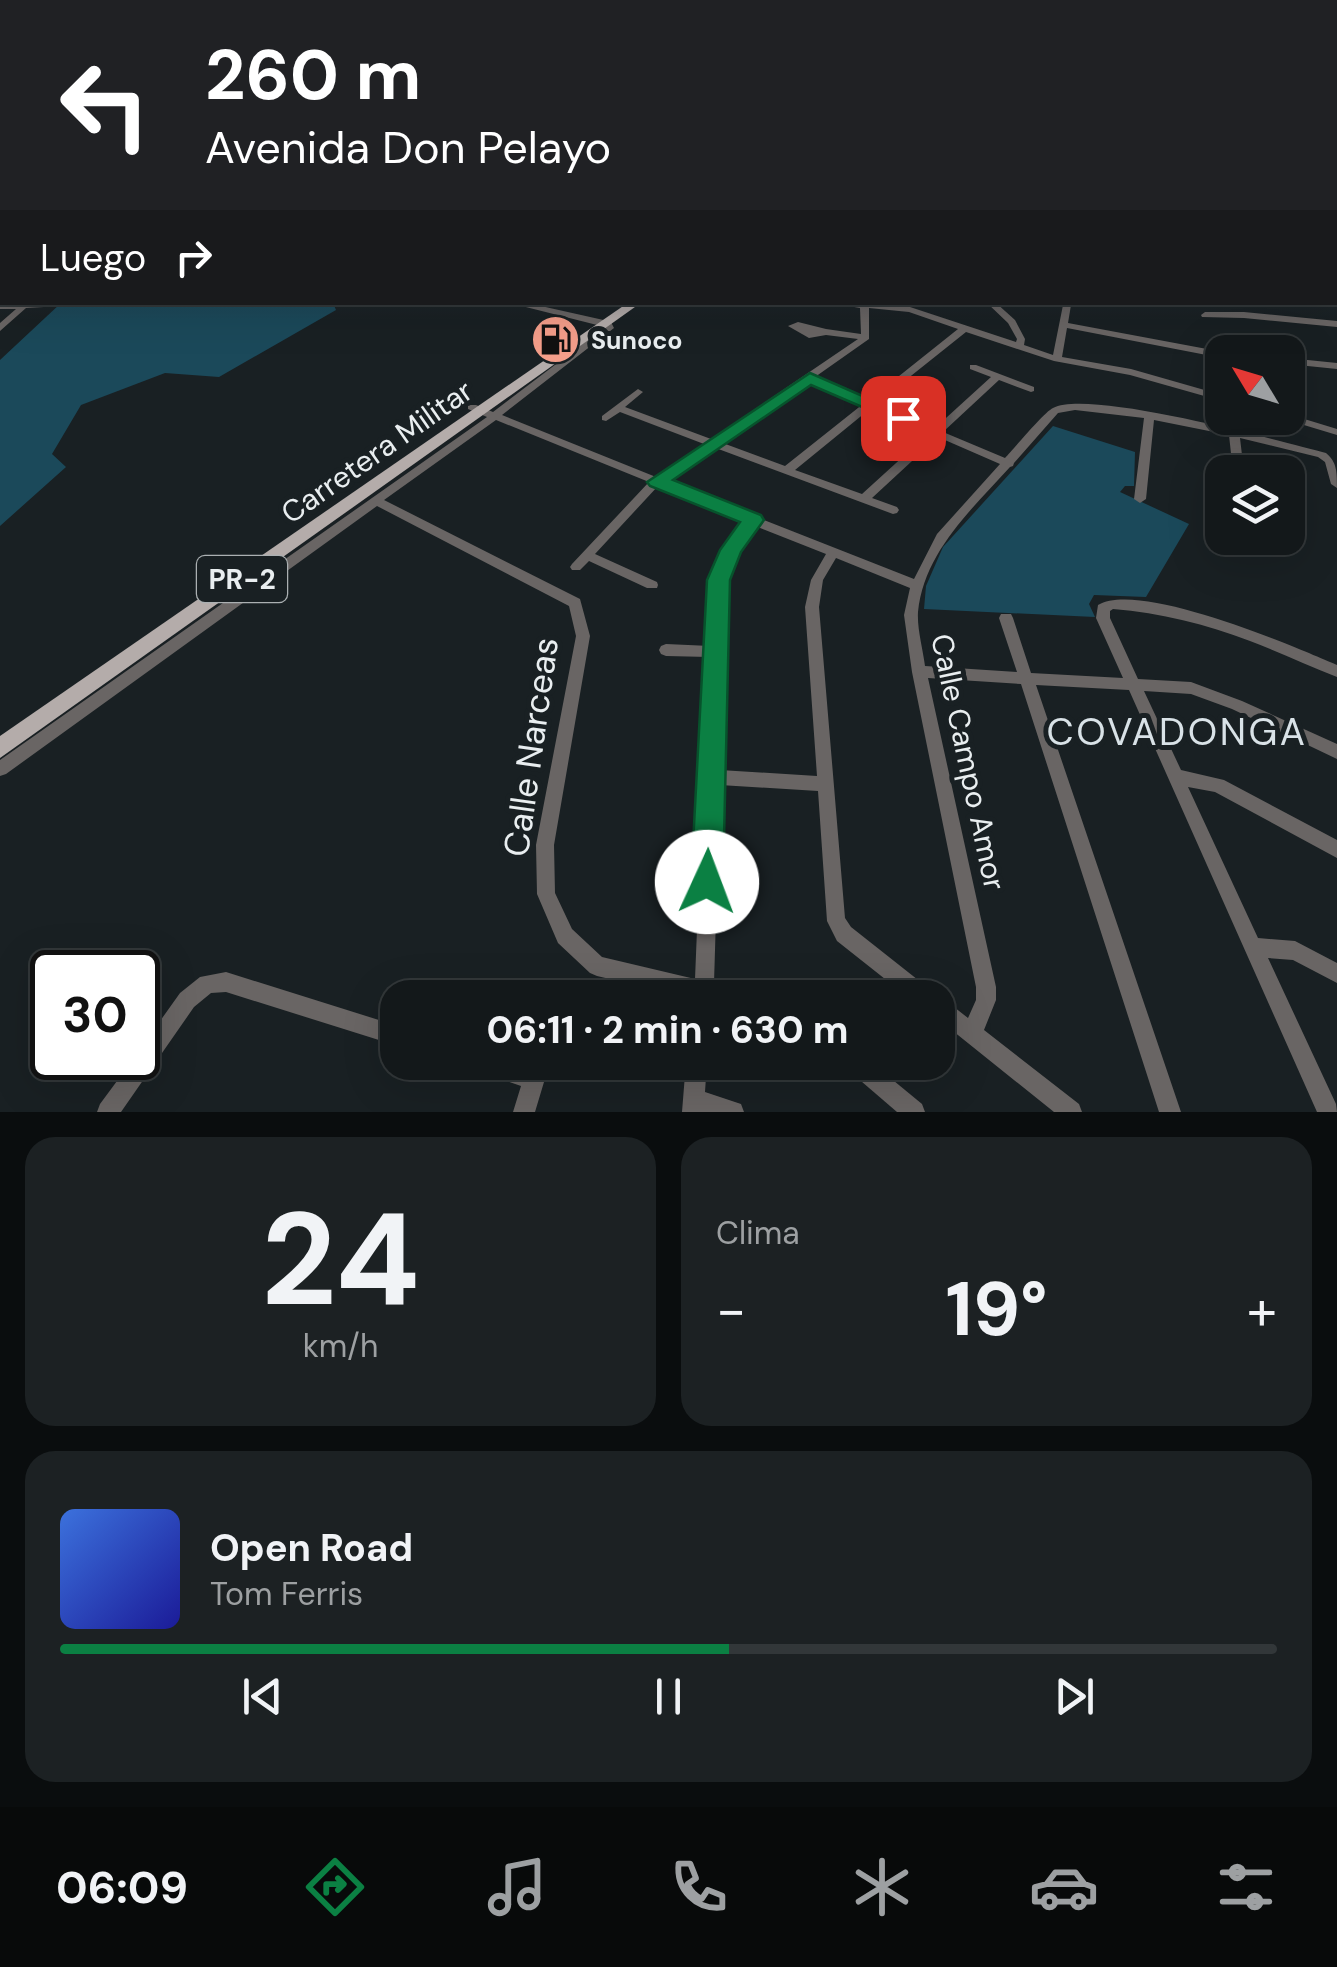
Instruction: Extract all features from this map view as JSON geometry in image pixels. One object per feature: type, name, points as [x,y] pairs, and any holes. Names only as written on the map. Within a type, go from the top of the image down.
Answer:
[{"type":"main road","name":"Carretera Militar","points":[[0,748],[365,499],[621,305]]},
{"type":"main road","name":"Carretera Militar","points":[[602,322],[632,305]]},
{"type":"main road","name":"Carretera Militar","points":[[0,734],[484,411]]},
{"type":"street","points":[[1,305],[34,305]]},
{"type":"street","points":[[0,769],[365,499],[402,480],[484,411],[603,336],[602,322],[524,305]]},
{"type":"street","points":[[866,337],[864,305],[910,310],[1057,359],[1131,372],[1205,393]]},
{"type":"street","points":[[993,305],[1012,322],[1022,339],[1020,347]]},
{"type":"street","points":[[1057,359],[1067,305]]},
{"type":"street","points":[[1,326],[25,306]]},
{"type":"street","points":[[1205,315],[1337,324]]},
{"type":"street","points":[[1062,324],[1205,352]]},
{"type":"street","points":[[787,470],[965,328]]},
{"type":"street","points":[[826,332],[866,337]]},
{"type":"street","points":[[576,567],[657,482],[866,337]]},
{"type":"street","points":[[1305,362],[1337,366]]},
{"type":"street","points":[[973,367],[1030,389]]},
{"type":"street","points":[[864,499],[998,376]]},
{"type":"street","points":[[810,378],[1009,464]]},
{"type":"street","points":[[606,418],[638,392]]},
{"type":"street","name":"Calle Campo Amor","points":[[972,1034],[986,1000],[986,987],[919,672],[912,616],[917,586],[941,537],[1056,410],[1064,406],[1090,406],[1205,428]]},
{"type":"street","points":[[618,408],[893,510]]},
{"type":"street","points":[[484,411],[917,586]]},
{"type":"street","points":[[1140,499],[1149,416]]},
{"type":"street","points":[[1305,422],[1337,432]]},
{"type":"street","name":"Calle Campo Amor","points":[[1238,435],[1319,454],[1331,462],[1337,484]]},
{"type":"street","name":"Calle Narceas","points":[[365,499],[575,603],[584,636],[545,845],[546,894],[565,936],[597,966],[665,980]]},
{"type":"street","points":[[704,980],[718,580],[731,550],[753,520]]},
{"type":"street","points":[[833,552],[817,580],[812,607],[839,928],[903,980]]},
{"type":"street","points":[[588,556],[652,585]]},
{"type":"street","points":[[1328,1112],[1103,618],[1103,609],[1111,604],[1148,606],[1214,620],[1337,672]]},
{"type":"street","points":[[1006,618],[1170,1112]]},
{"type":"street","points":[[666,650],[714,652]]},
{"type":"street","points":[[919,672],[1191,688],[1238,704],[1337,752]]},
{"type":"street","points":[[710,777],[824,784]]},
{"type":"street","points":[[1178,777],[1218,784],[1337,849]]},
{"type":"street","points":[[1254,947],[1295,951],[1337,973]]},
{"type":"street","points":[[108,1112],[188,1000],[206,984],[226,982],[380,1030]]},
{"type":"street","points":[[955,1021],[1071,1112]]},
{"type":"street","points":[[524,1112],[534,1080]]},
{"type":"street","points":[[696,1080],[694,1105],[733,1112]]},
{"type":"street","points":[[875,1080],[909,1110]]},
{"type":"shaded area","points":[[59,305],[334,305],[336,310],[219,377],[165,373],[81,405],[52,454],[66,467],[0,526],[0,360]]},
{"type":"shaded area","points":[[1053,426],[1135,452],[1134,486],[1125,486],[1120,492],[1189,524],[1146,597],[1094,595],[1089,604],[1095,617],[924,609],[926,586],[943,547]]},
{"type":"place","name":"Sunoco","points":[[556,340]]},
{"type":"district","name":"COVADONGA","points":[[1177,732]]},
{"type":"route","points":[[707,882],[718,580],[731,550],[753,520],[657,482],[810,378],[903,418]]}]
